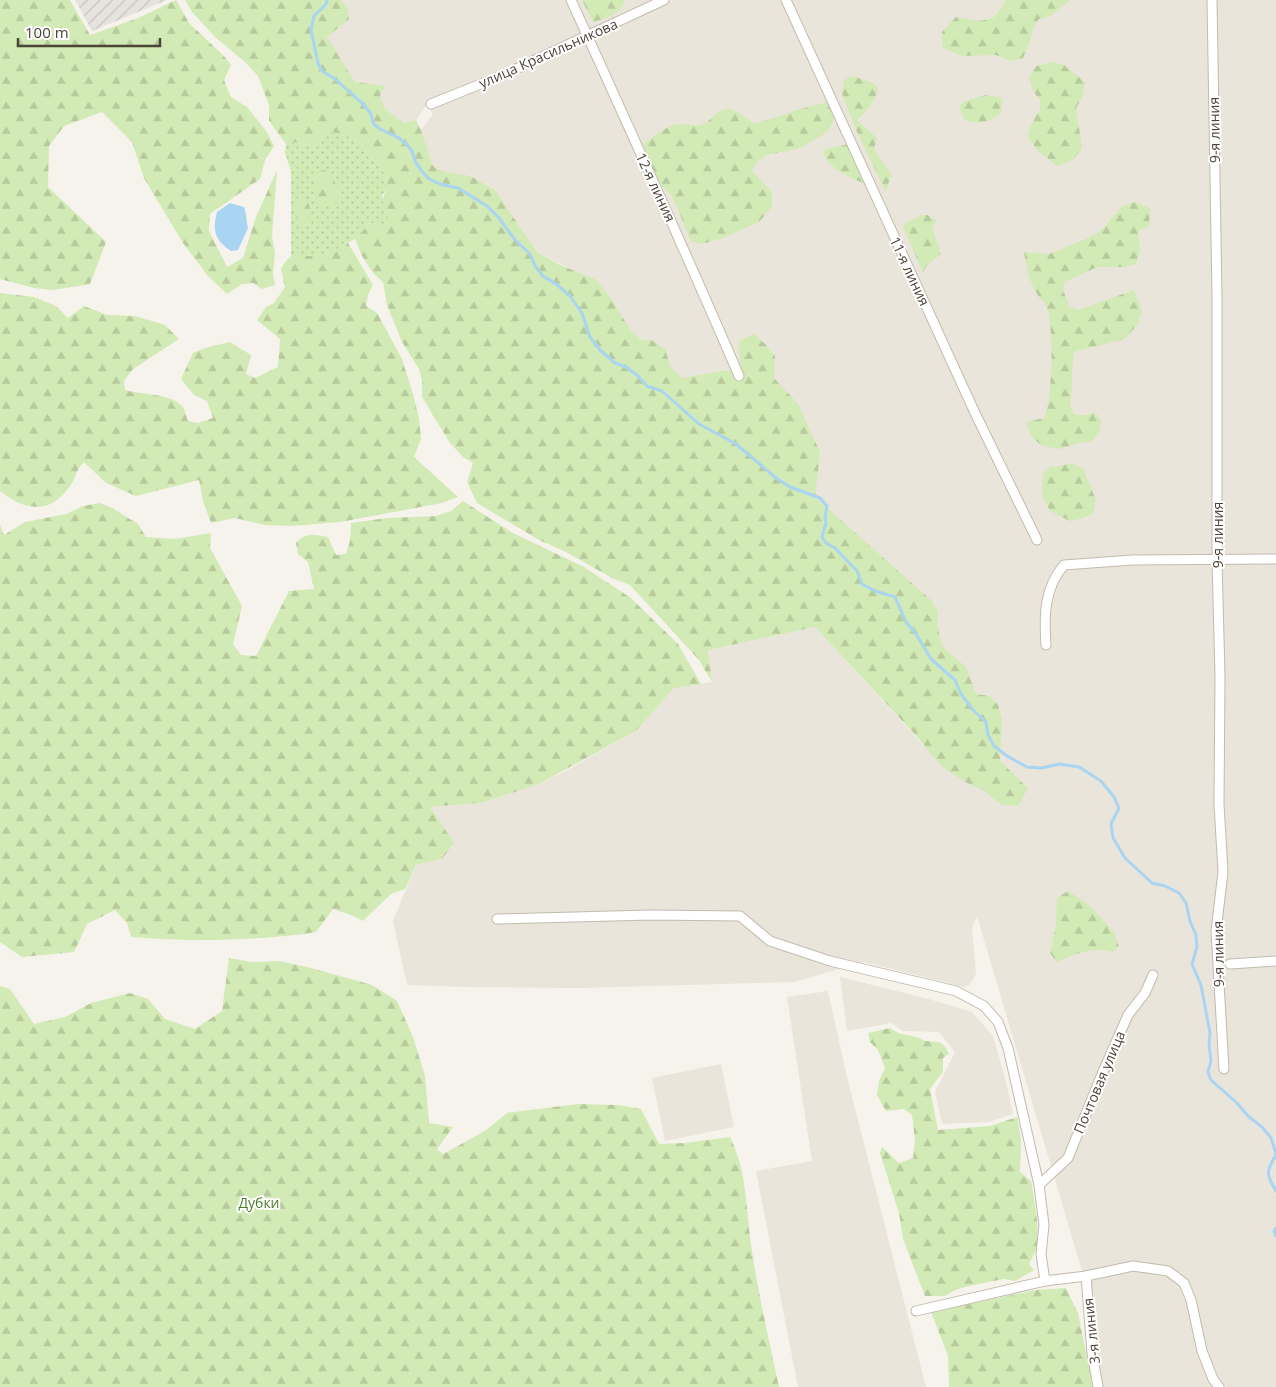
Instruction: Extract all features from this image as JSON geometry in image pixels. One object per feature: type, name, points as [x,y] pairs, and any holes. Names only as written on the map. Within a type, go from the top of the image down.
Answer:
[{"type":"street","name":"12-я линия","points":[[571,0],[669,214],[739,376]]},
{"type":"street","name":"улица Красильникова","points":[[431,104],[503,74],[664,0]]},
{"type":"street","name":"11-я линия","points":[[786,0],[975,413],[1037,540]]},
{"type":"street","name":"9-я линия","points":[[1212,0],[1217,298],[1216,560],[1220,676],[1219,804],[1223,872],[1216,931],[1224,1069]]},
{"type":"street","points":[[1046,645],[1047,597],[1056,574],[1064,565],[1132,560],[1276,559]]},
{"type":"street","points":[[497,920],[650,915],[740,916],[770,941],[830,962],[956,991],[984,1006],[998,1022],[1008,1048],[1039,1185],[1044,1225],[1041,1254],[1045,1281]]},
{"type":"street","points":[[1230,964],[1276,960]]},
{"type":"street","name":"Почтовая улица","points":[[1039,1185],[1068,1158],[1128,1015],[1145,993],[1153,974]]},
{"type":"street","points":[[916,1311],[1045,1281],[1086,1276],[1132,1266],[1168,1271],[1184,1283],[1191,1300],[1202,1351],[1213,1379],[1219,1387]]},
{"type":"street","name":"3-я линия","points":[[1086,1276],[1092,1353],[1098,1387]]},
{"type":"shaded area","points":[[75,0],[167,0],[92,31]]},
{"type":"shaded area","points":[[340,0],[1276,0],[1276,1387],[1101,1387],[1087,1288],[977,916],[972,928],[976,974],[970,984],[964,987],[864,962],[794,982],[582,988],[407,985],[393,921],[416,865],[442,859],[430,807],[480,803],[537,785],[567,770],[636,731],[673,689],[712,682],[708,650],[815,627],[926,748],[568,268],[537,252],[495,190],[471,176],[443,171],[433,166],[421,130],[433,114],[426,105],[416,120],[404,124],[385,109],[380,95],[355,82],[326,37],[349,19],[348,10]]},
{"type":"shaded area","points":[[840,977],[929,999],[972,1012],[993,1036],[1013,1114],[989,1122],[942,1124],[935,1092],[955,1052],[939,1032],[903,1031],[891,1023],[847,1031]]},
{"type":"shaded area","points":[[828,991],[847,1077],[926,1387],[798,1387],[756,1171],[812,1161],[787,997]]},
{"type":"shaded area","points":[[721,1064],[734,1127],[665,1141],[652,1078]]},
{"type":"green space","points":[[0,0],[70,0],[90,35],[138,18],[176,0],[189,23],[231,65],[224,80],[231,97],[247,107],[267,132],[274,146],[265,160],[260,179],[210,214],[209,231],[227,267],[243,258],[256,217],[277,170],[272,236],[275,253],[273,274],[275,285],[262,289],[253,283],[242,284],[227,294],[208,276],[183,243],[144,178],[132,142],[102,112],[64,126],[49,146],[48,187],[106,242],[90,284],[54,290],[34,288],[0,279]]},
{"type":"green space","points":[[185,0],[341,0],[348,8],[349,19],[327,37],[355,82],[385,86],[380,95],[385,109],[404,123],[416,120],[433,166],[443,171],[471,176],[495,190],[537,252],[560,265],[595,279],[611,298],[630,330],[641,340],[651,340],[665,349],[671,368],[683,378],[731,371],[740,363],[740,340],[754,334],[766,345],[775,356],[774,378],[798,404],[820,452],[815,497],[932,601],[938,612],[937,625],[943,647],[966,667],[976,694],[989,696],[998,705],[1002,720],[1000,761],[1028,788],[1018,806],[1002,805],[983,790],[967,783],[942,767],[919,739],[815,627],[708,650],[712,682],[699,660],[630,585],[612,578],[566,552],[539,540],[477,503],[467,482],[473,463],[463,457],[450,443],[422,397],[422,381],[419,369],[402,342],[387,305],[383,282],[373,273],[362,256],[355,239],[370,223],[393,226],[383,206],[388,186],[382,166],[369,157],[362,144],[348,135],[324,131],[316,147],[293,142],[286,144],[269,121],[269,105],[258,76],[245,62],[215,37],[192,12]]},
{"type":"green space","points":[[582,0],[625,1],[616,13],[593,22]]},
{"type":"green space","points":[[1005,0],[1070,0],[1052,15],[1039,19],[1033,28],[1030,42],[1023,58],[1010,61],[996,55],[962,56],[942,47],[942,32],[956,17],[980,21],[993,18]]},
{"type":"green space","points":[[1051,62],[1064,65],[1085,82],[1082,98],[1076,108],[1082,148],[1074,159],[1057,166],[1037,150],[1028,137],[1031,125],[1040,109],[1040,100],[1033,91],[1029,78],[1036,66]]},
{"type":"green space","points":[[853,76],[874,83],[878,89],[870,106],[857,120],[877,138],[874,149],[891,174],[886,192],[856,130],[842,93],[844,80]]},
{"type":"green space","points":[[986,95],[1002,98],[1001,113],[984,122],[964,120],[959,106],[965,101]]},
{"type":"green space","points":[[828,102],[835,117],[828,131],[798,149],[767,155],[758,161],[752,171],[772,192],[772,207],[759,222],[720,239],[701,244],[691,241],[672,196],[662,186],[647,159],[644,144],[671,126],[684,124],[700,125],[725,109],[736,111],[755,124]]},
{"type":"green space","points":[[324,131],[348,135],[362,144],[369,157],[382,166],[388,186],[382,196],[393,226],[370,223],[355,239],[326,256],[291,256],[291,171],[285,153],[286,144],[293,142],[316,147]]},
{"type":"green space","points":[[850,145],[876,189],[844,174],[830,164],[823,150]]},
{"type":"green space","points":[[325,170],[340,189],[337,202],[319,210],[313,172]]},
{"type":"green space","points":[[299,197],[308,202],[311,212],[302,231],[296,211]]},
{"type":"green space","points":[[1135,202],[1150,208],[1149,226],[1138,231],[1140,250],[1136,264],[1124,267],[1097,267],[1065,282],[1063,290],[1069,306],[1078,310],[1134,290],[1142,312],[1137,325],[1125,339],[1074,352],[1070,406],[1075,415],[1086,415],[1095,412],[1101,420],[1100,432],[1090,442],[1077,443],[1061,449],[1043,446],[1032,438],[1026,422],[1044,418],[1047,409],[1052,363],[1051,330],[1047,308],[1031,283],[1024,252],[1049,254],[1088,238],[1102,230],[1122,206]]},
{"type":"green space","points":[[922,215],[928,215],[937,221],[932,227],[941,254],[927,265],[923,273],[903,226]]},
{"type":"green space","points":[[348,243],[373,285],[368,295],[366,306],[377,313],[402,359],[413,394],[419,418],[421,439],[414,457],[458,497],[442,503],[340,522],[293,526],[265,525],[235,518],[211,523],[203,501],[199,480],[136,496],[106,483],[84,462],[72,483],[62,495],[46,506],[28,506],[9,498],[0,491],[0,293],[34,297],[56,306],[68,318],[84,306],[107,315],[135,316],[165,325],[179,339],[133,369],[124,381],[125,390],[155,395],[177,402],[185,411],[188,421],[198,423],[213,418],[207,401],[194,395],[181,379],[193,353],[230,342],[251,355],[246,374],[255,378],[278,367],[280,339],[257,320],[266,307],[274,303],[285,287],[281,269],[291,256],[326,256]]},
{"type":"green space","points":[[1072,463],[1083,468],[1096,500],[1093,513],[1070,521],[1050,511],[1042,495],[1043,474],[1051,466],[1056,467]]},
{"type":"green space","points":[[463,501],[511,532],[584,567],[631,598],[678,644],[701,684],[673,689],[636,731],[537,785],[480,803],[430,807],[454,843],[442,859],[416,865],[405,889],[391,894],[363,921],[333,909],[316,932],[248,939],[154,939],[131,937],[127,923],[115,910],[87,924],[74,952],[22,957],[0,942],[0,525],[4,535],[25,522],[66,514],[83,506],[100,503],[138,524],[146,537],[175,539],[211,533],[210,548],[242,606],[233,644],[241,655],[256,656],[289,591],[314,589],[308,562],[298,554],[296,543],[299,539],[307,535],[328,537],[336,555],[346,554],[350,541],[351,523],[387,518],[436,516],[451,511]]},
{"type":"green space","points":[[1068,891],[1088,904],[1113,931],[1119,946],[1113,952],[1091,950],[1057,962],[1050,953],[1056,924],[1057,898]]},
{"type":"green space","name":"Дубки","points":[[229,958],[252,962],[280,961],[311,968],[372,985],[397,1001],[413,1037],[425,1076],[429,1123],[453,1127],[437,1149],[443,1154],[485,1131],[507,1113],[578,1104],[617,1105],[641,1109],[659,1144],[685,1143],[730,1137],[736,1150],[743,1176],[754,1263],[779,1387],[0,1387],[0,986],[10,989],[34,1024],[65,1017],[91,1003],[130,993],[148,999],[165,1019],[195,1029],[222,1011]]},
{"type":"green space","points":[[890,1028],[924,1041],[941,1043],[949,1054],[943,1058],[943,1072],[930,1089],[938,1130],[990,1126],[1017,1117],[1021,1139],[1020,1172],[1031,1181],[1038,1234],[1036,1250],[1029,1264],[1034,1270],[1015,1281],[1004,1279],[955,1290],[945,1296],[925,1296],[903,1239],[899,1213],[880,1153],[882,1147],[899,1163],[913,1158],[915,1140],[912,1115],[904,1109],[886,1111],[877,1095],[879,1081],[885,1068],[878,1050],[870,1042],[868,1033]]},
{"type":"green space","points":[[1066,1288],[1078,1313],[1093,1387],[949,1387],[948,1356],[931,1312],[1036,1290]]},
{"type":"water","points":[[230,203],[244,207],[248,228],[238,250],[231,251],[221,243],[215,230],[217,212]]},
{"type":"waterway","points":[[327,0],[326,4],[314,16],[311,30],[318,63],[322,71],[335,79],[364,105],[371,114],[373,123],[406,144],[412,151],[415,161],[429,179],[440,184],[458,188],[487,206],[499,218],[515,240],[530,254],[535,266],[543,276],[570,296],[582,313],[590,337],[600,350],[615,363],[626,367],[647,386],[662,391],[699,424],[736,444],[776,478],[790,487],[820,498],[827,506],[826,523],[822,537],[826,543],[835,548],[857,571],[862,584],[875,591],[895,597],[906,622],[916,634],[931,659],[955,680],[961,694],[972,709],[986,722],[988,735],[994,746],[1027,767],[1041,768],[1060,764],[1079,767],[1101,781],[1114,797],[1119,808],[1111,824],[1113,838],[1125,858],[1152,883],[1165,886],[1179,893],[1186,903],[1190,921],[1196,935],[1197,947],[1192,964],[1201,985],[1210,1033],[1211,1061],[1208,1072],[1211,1080],[1262,1127],[1271,1138],[1276,1154]]},
{"type":"waterway","points":[[1276,1155],[1268,1173],[1276,1191]]},
{"type":"waterway","points":[[1276,1228],[1274,1231],[1276,1236]]}]
